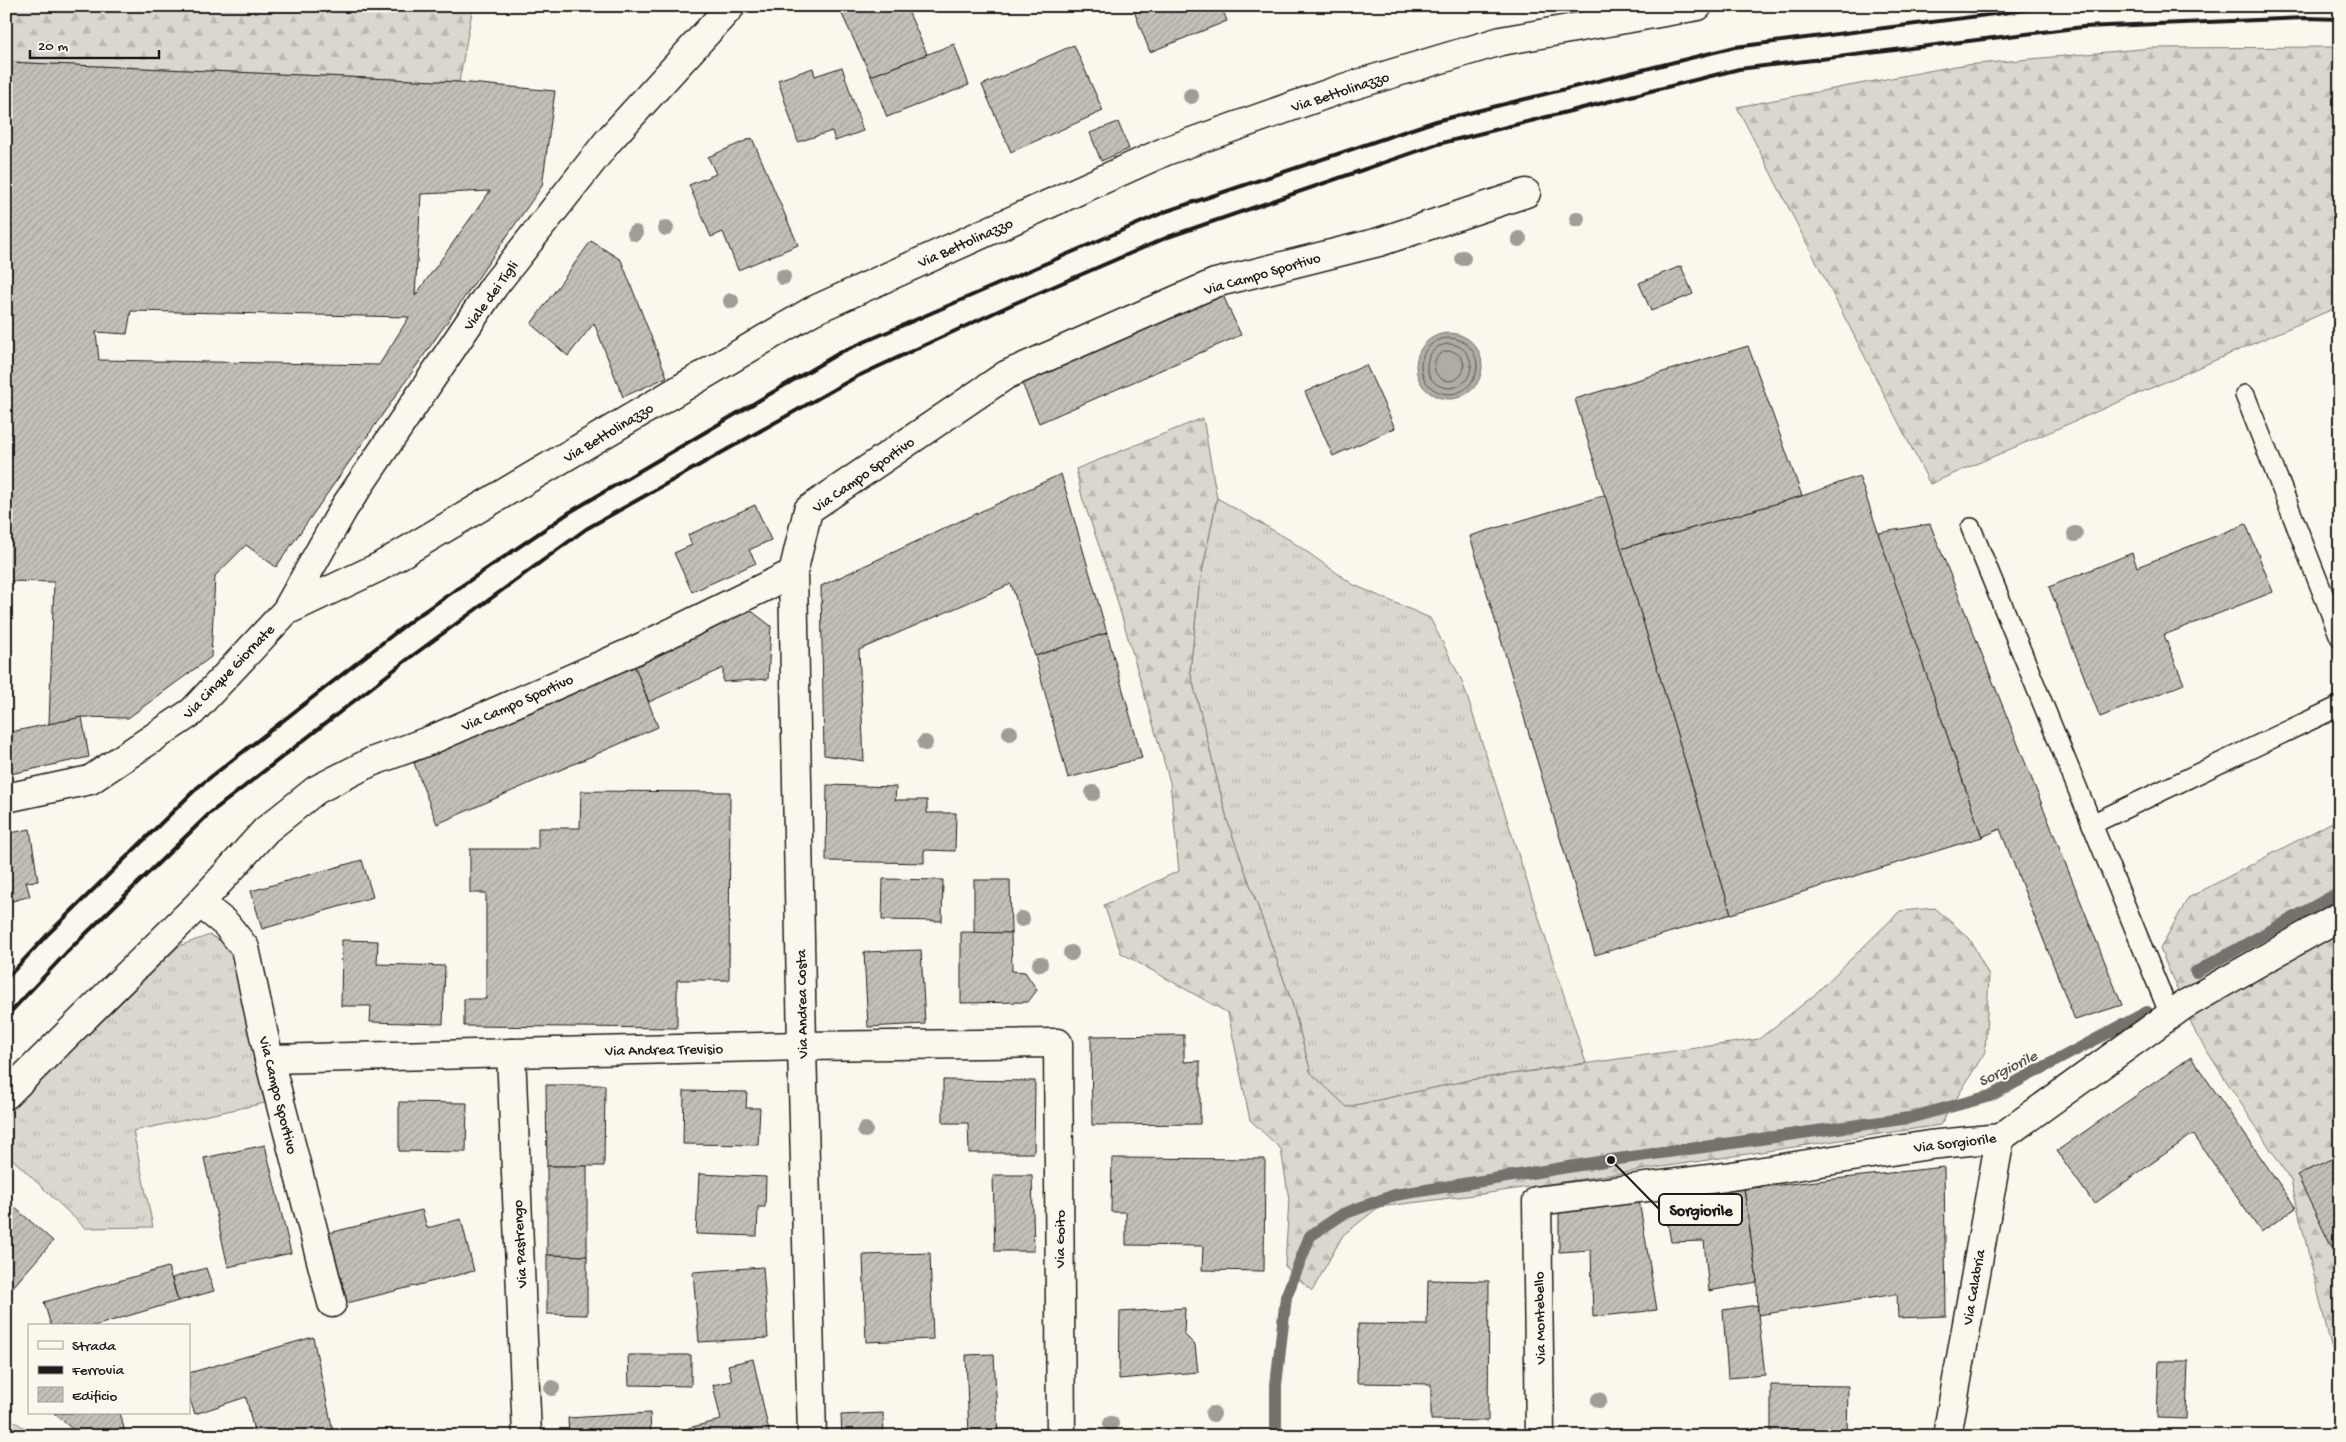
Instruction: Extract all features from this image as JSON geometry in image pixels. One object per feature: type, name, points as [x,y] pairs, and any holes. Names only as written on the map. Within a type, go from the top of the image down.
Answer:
[{"type":"street","name":"Viale dei Tigli","points":[[286,611],[344,508],[494,286],[608,141],[730,6]]},
{"type":"street","name":"Via Bettolinazzo","points":[[286,611],[379,567],[812,311],[1166,151],[1344,88],[1501,41],[1698,6]]},
{"type":"street","name":"Via Campo Sportivo","points":[[6,1096],[200,902],[266,830],[316,790],[371,762],[431,740],[636,650],[793,573],[808,510],[1006,375],[1216,283],[1379,242],[1526,193]]},
{"type":"street","name":"Via Andrea Costa","points":[[793,573],[812,1436]]},
{"type":"street","name":"Via Cinque Giornate","points":[[6,798],[90,780],[192,712],[286,611]]},
{"type":"street","name":"Via Campo Sportivo","points":[[200,902],[226,924],[245,948],[270,1059],[332,1303]]},
{"type":"street","name":"Via Sorgiorile","points":[[1537,1201],[1725,1177],[1929,1145],[2000,1138],[2184,1005],[2340,916]]},
{"type":"street","name":"Via Andrea Trevisio","points":[[270,1059],[802,1046],[1058,1043]]},
{"type":"street","name":"Via Goito","points":[[1058,1043],[1061,1436]]},
{"type":"street","name":"Via Pastrengo","points":[[511,1053],[527,1436]]},
{"type":"street","name":"Via Calabria","points":[[1947,1436],[2000,1138]]},
{"type":"street","name":"Via Montebello","points":[[1537,1201],[1540,1436]]},
{"type":"lane","points":[[2245,395],[2340,636]]},
{"type":"lane","points":[[1971,528],[2170,1015]]},
{"type":"lane","points":[[2092,824],[2340,706]]},
{"type":"green space","points":[[6,6],[473,6],[459,82],[6,62]]},
{"type":"green space","points":[[2340,47],[2340,306],[1930,484],[1737,107],[1955,66],[2151,48]]},
{"type":"green space","points":[[1203,418],[1217,498],[1199,587],[1190,671],[1228,823],[1292,1003],[1311,1073],[1347,1107],[1470,1080],[1759,1039],[1812,997],[1900,911],[1935,908],[1970,939],[1989,976],[1985,1052],[1940,1125],[1482,1194],[1379,1207],[1343,1235],[1312,1291],[1285,1266],[1289,1200],[1281,1149],[1250,1120],[1228,1013],[1121,953],[1104,905],[1179,871],[1170,782],[1112,583],[1082,497],[1076,469]]},
{"type":"green space","points":[[1217,498],[1290,540],[1354,585],[1430,618],[1462,681],[1586,1063],[1470,1080],[1347,1107],[1311,1073],[1292,1003],[1228,823],[1190,671],[1199,587]]},
{"type":"green space","points":[[2340,818],[2340,1394],[2337,1371],[2291,1181],[2196,1034],[2160,949],[2188,898]]},
{"type":"green space","points":[[210,935],[230,946],[265,1103],[133,1131],[153,1227],[85,1228],[6,1153],[6,1116],[179,946]]},
{"type":"green space","points":[[6,1417],[39,1436],[6,1436]]},
{"type":"water","points":[[1442,333],[1456,333],[1468,338],[1477,347],[1482,359],[1480,379],[1473,390],[1456,399],[1442,399],[1430,394],[1421,385],[1416,373],[1416,359],[1421,347],[1430,338]]},
{"type":"building","points":[[838,6],[906,6],[927,54],[871,76]]},
{"type":"building","points":[[1132,6],[1221,6],[1227,21],[1150,52]]},
{"type":"building","points":[[954,44],[969,85],[887,117],[871,76]]},
{"type":"building","points":[[1074,45],[1103,111],[1011,152],[982,85]]},
{"type":"building","points":[[6,62],[459,82],[555,91],[542,186],[276,567],[246,545],[215,576],[211,657],[128,718],[82,717],[49,724],[54,582],[6,581]],"holes":[[[490,191],[415,296],[421,194]],[[131,311],[409,317],[379,365],[99,360],[96,332],[127,334]]]},
{"type":"building","points":[[842,67],[863,131],[835,141],[832,131],[798,142],[778,80],[813,68],[815,76]]},
{"type":"building","points":[[1118,122],[1129,149],[1101,161],[1090,133]]},
{"type":"building","points":[[752,138],[798,245],[738,270],[723,232],[711,237],[689,185],[716,174],[708,157]]},
{"type":"building","points":[[591,241],[621,260],[667,377],[623,397],[594,323],[568,356],[531,324]]},
{"type":"building","points":[[1681,266],[1693,294],[1651,311],[1639,283]]},
{"type":"building","points":[[1222,293],[1241,335],[1039,423],[1021,381]]},
{"type":"building","points":[[1748,346],[1802,496],[1621,549],[1575,399]]},
{"type":"building","points":[[1366,365],[1395,428],[1333,456],[1305,392]]},
{"type":"building","points":[[1061,474],[1107,633],[1035,656],[1011,584],[859,650],[864,761],[824,755],[821,586]]},
{"type":"building","points":[[1859,476],[1982,837],[1731,914],[1621,549],[1802,496]]},
{"type":"building","points":[[1605,495],[1731,914],[1595,955],[1470,536]]},
{"type":"building","points":[[755,505],[771,540],[749,550],[756,563],[692,592],[674,553],[692,545],[688,535]]},
{"type":"building","points":[[1930,524],[2122,1005],[2075,1020],[2000,829],[1982,837],[1878,533]]},
{"type":"building","points":[[2246,524],[2273,592],[2164,635],[2184,684],[2100,717],[2049,587],[2132,553],[2137,567]]},
{"type":"building","points":[[745,606],[771,626],[768,679],[723,682],[723,668],[649,702],[633,662]]},
{"type":"building","points":[[1107,633],[1142,758],[1068,778],[1035,656]]},
{"type":"building","points":[[633,662],[658,727],[437,824],[414,763]]},
{"type":"building","points":[[82,717],[89,757],[6,775],[6,733]]},
{"type":"building","points":[[827,785],[896,787],[895,800],[927,800],[927,813],[956,813],[955,851],[924,850],[924,863],[826,861]]},
{"type":"building","points":[[581,791],[730,792],[729,980],[677,980],[677,1028],[464,1026],[464,999],[486,999],[486,893],[470,893],[470,849],[538,849],[538,828],[580,828]]},
{"type":"building","points":[[30,829],[38,881],[26,882],[30,896],[6,903],[6,834]]},
{"type":"building","points":[[362,860],[373,897],[262,929],[251,891]]},
{"type":"building","points":[[883,879],[943,880],[942,921],[882,920]]},
{"type":"building","points":[[974,880],[1010,880],[1011,933],[974,933]]},
{"type":"building","points":[[961,932],[1011,933],[1012,971],[1025,972],[1037,990],[1028,1002],[961,1003]]},
{"type":"building","points":[[342,940],[378,941],[377,964],[445,966],[443,1024],[370,1022],[371,1006],[341,1006]]},
{"type":"building","points":[[921,950],[925,1024],[868,1027],[864,952]]},
{"type":"building","points":[[1184,1035],[1184,1062],[1200,1061],[1200,1124],[1092,1125],[1091,1036]]},
{"type":"building","points":[[2191,1057],[2296,1208],[2261,1232],[2193,1134],[2094,1204],[2057,1151]]},
{"type":"building","points":[[943,1080],[1035,1081],[1034,1153],[969,1153],[968,1123],[943,1123]]},
{"type":"building","points":[[546,1085],[605,1085],[604,1166],[547,1166]]},
{"type":"building","points":[[684,1091],[747,1092],[746,1108],[760,1108],[758,1145],[683,1144]]},
{"type":"building","points":[[399,1102],[467,1103],[466,1152],[399,1151]]},
{"type":"building","points":[[265,1145],[291,1253],[228,1267],[204,1158]]},
{"type":"building","points":[[2340,1155],[2340,1244],[2332,1248],[2297,1175]]},
{"type":"building","points":[[1112,1158],[1265,1159],[1264,1271],[1202,1270],[1203,1246],[1126,1245],[1126,1212],[1111,1212]]},
{"type":"building","points":[[547,1166],[587,1166],[587,1256],[547,1255]]},
{"type":"building","points":[[1944,1167],[1946,1316],[1898,1318],[1897,1294],[1758,1315],[1757,1282],[1744,1189]]},
{"type":"building","points":[[699,1174],[766,1177],[765,1207],[758,1207],[757,1236],[696,1234]]},
{"type":"building","points":[[993,1175],[1032,1175],[1034,1251],[995,1251]]},
{"type":"building","points":[[1744,1189],[1757,1282],[1709,1291],[1704,1241],[1671,1242],[1664,1201]]},
{"type":"building","points":[[6,1200],[53,1241],[6,1295]]},
{"type":"building","points":[[1639,1200],[1657,1310],[1593,1317],[1591,1250],[1559,1252],[1559,1213]]},
{"type":"building","points":[[422,1210],[427,1228],[461,1219],[474,1271],[347,1303],[329,1233]]},
{"type":"building","points":[[930,1253],[933,1339],[866,1342],[863,1255]]},
{"type":"building","points":[[547,1255],[587,1256],[587,1315],[547,1314]]},
{"type":"building","points":[[168,1267],[178,1301],[101,1324],[50,1324],[44,1302]]},
{"type":"building","points":[[763,1267],[768,1338],[699,1342],[693,1272]]},
{"type":"building","points":[[206,1268],[214,1291],[178,1301],[172,1278]]},
{"type":"building","points":[[1428,1280],[1489,1281],[1488,1421],[1431,1420],[1431,1384],[1357,1383],[1358,1324],[1427,1325]]},
{"type":"building","points":[[1757,1305],[1765,1375],[1728,1378],[1723,1310]]},
{"type":"building","points":[[1185,1308],[1184,1334],[1195,1345],[1198,1372],[1119,1379],[1120,1312]]},
{"type":"building","points":[[313,1337],[334,1436],[255,1436],[246,1397],[195,1414],[190,1400],[190,1373]]},
{"type":"building","points":[[994,1354],[998,1436],[969,1436],[966,1355]]},
{"type":"building","points":[[628,1355],[691,1355],[691,1386],[629,1385]]},
{"type":"building","points":[[753,1359],[770,1436],[690,1436],[688,1428],[721,1420],[713,1385],[732,1381],[728,1365]]},
{"type":"building","points":[[2159,1361],[2188,1361],[2186,1419],[2157,1418]]},
{"type":"building","points":[[1771,1385],[1848,1386],[1847,1436],[1771,1436]]},
{"type":"building","points":[[650,1413],[651,1436],[569,1436],[568,1418]]},
{"type":"building","points":[[883,1413],[884,1436],[842,1436],[841,1415]]},
{"type":"building","points":[[55,1414],[120,1414],[126,1436],[80,1436]]},
{"type":"waterway","name":"Sorgiorile","points":[[2196,972],[2340,892]]},
{"type":"waterway","name":"Sorgiorile","points":[[1276,1436],[1276,1385],[1286,1297],[1310,1236],[1343,1214],[1395,1195],[1611,1160],[1909,1118],[1990,1096],[2147,1012]]},
{"type":"railway","points":[[6,979],[48,934],[198,787],[413,619],[570,512],[841,352],[1167,211],[1436,121],[1735,47],[2057,6]]},
{"type":"railway","points":[[6,1017],[67,952],[209,814],[408,659],[586,529],[856,377],[1013,304],[1168,237],[1438,144],[1739,69],[2083,27],[2306,18],[2340,19]]},
{"type":"place","name":"Sorgiorile","points":[[1611,1160]]}]
